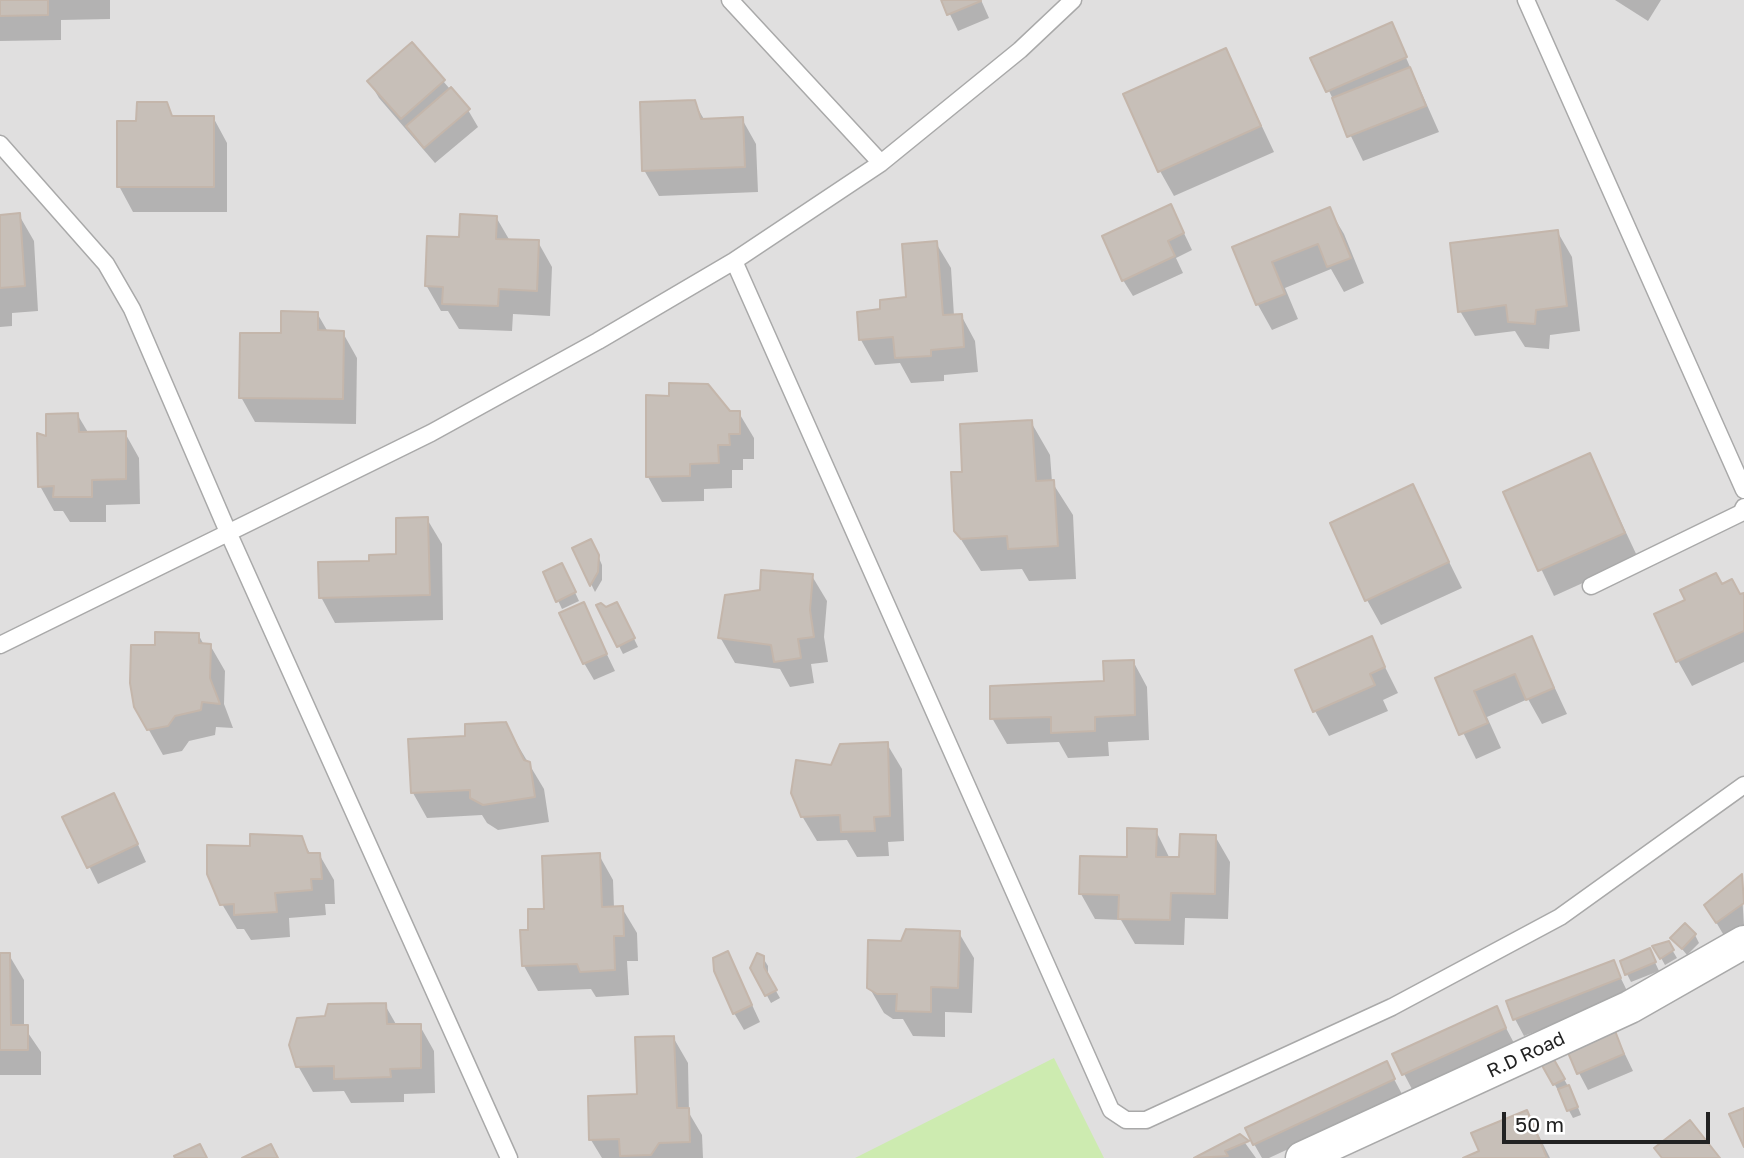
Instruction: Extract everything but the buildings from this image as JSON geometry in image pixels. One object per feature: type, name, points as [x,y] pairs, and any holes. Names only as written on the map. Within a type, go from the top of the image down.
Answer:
[{"type":"street","name":"R.D Road","points":[[1302,1158],[1630,1007],[1744,942]]},
{"type":"lane","points":[[730,0],[881,163]]},
{"type":"lane","points":[[0,645],[431,433],[598,341],[734,261],[881,163],[1020,50],[1073,0]]},
{"type":"lane","points":[[1526,0],[1744,490]]},
{"type":"lane","points":[[0,144],[66,218],[119,284],[509,1158]]},
{"type":"lane","points":[[734,261],[1111,1110],[1126,1120],[1146,1120],[1380,1012],[1560,917],[1744,785]]},
{"type":"lane","points":[[1591,586],[1741,513],[1744,508]]},
{"type":"shaded area","points":[[0,0],[1744,0],[1744,1158],[0,1158]]},
{"type":"green space","points":[[1054,1058],[1104,1158],[855,1158]]}]
